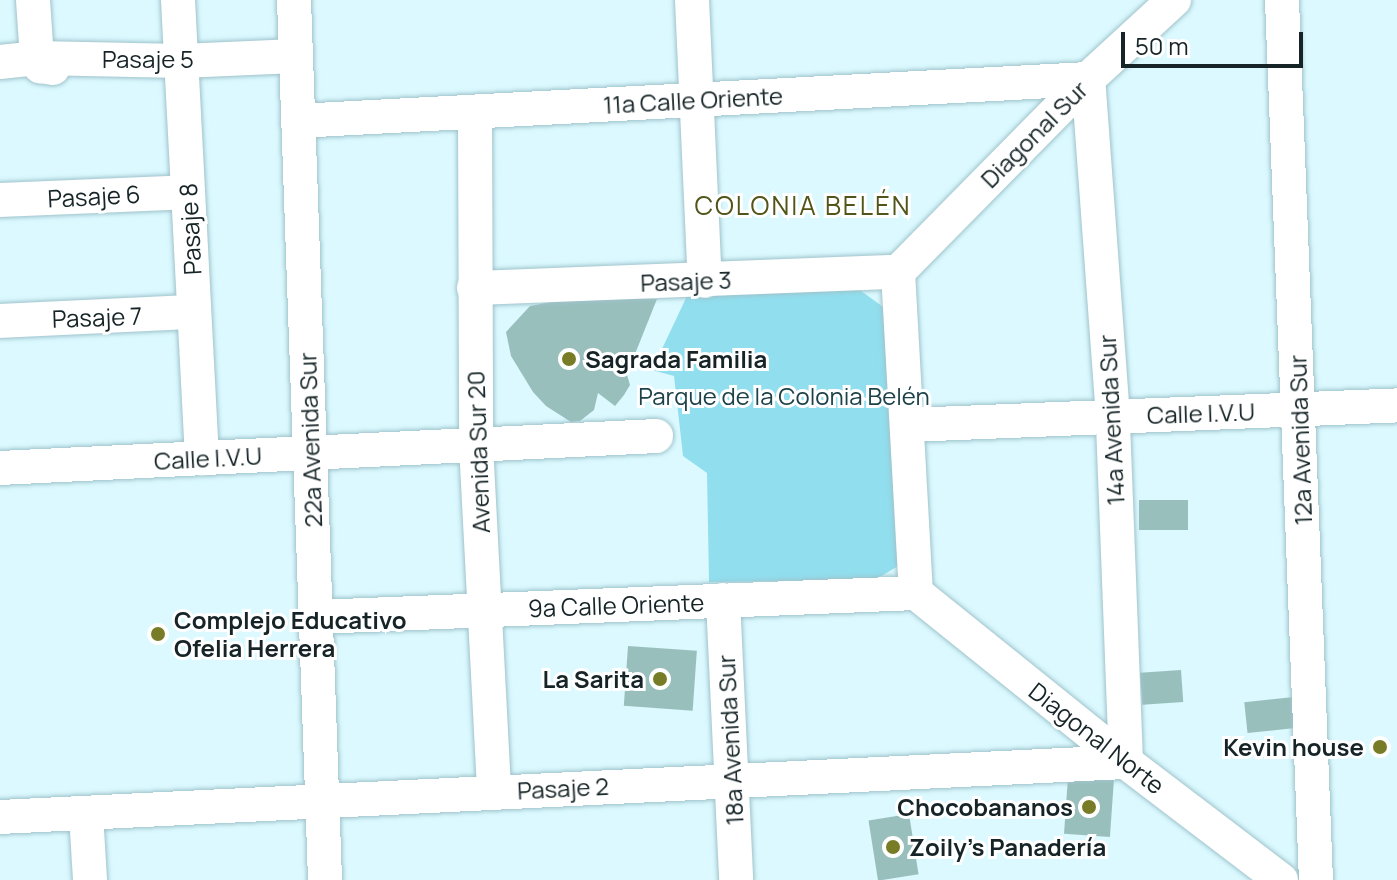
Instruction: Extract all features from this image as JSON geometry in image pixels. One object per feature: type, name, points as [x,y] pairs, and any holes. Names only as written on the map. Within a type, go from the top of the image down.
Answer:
[{"type":"street","points":[[33,0],[37,58]]},
{"type":"street","name":"Pasaje 8","points":[[178,0],[202,458]]},
{"type":"street","name":"22a Avenida Sur","points":[[294,0],[325,880]]},
{"type":"street","points":[[692,0],[705,281]]},
{"type":"street","name":"Diagonal Sur","points":[[898,272],[1088,79],[1174,0]]},
{"type":"street","name":"12a Avenida Sur","points":[[1282,0],[1316,880]]},
{"type":"street","name":"Pasaje 5","points":[[0,62],[37,58],[181,61],[296,56]]},
{"type":"street","name":"11a Calle Oriente","points":[[298,121],[1088,79]]},
{"type":"street","name":"14a Avenida Sur","points":[[1088,79],[1113,417],[1126,762]]},
{"type":"street","name":"Avenida Sur 20","points":[[475,112],[476,445],[494,791]]},
{"type":"street","name":"Pasaje 6","points":[[0,200],[188,192]]},
{"type":"street","points":[[898,272],[909,425],[916,593]]},
{"type":"street","name":"Pasaje 3","points":[[474,288],[898,272]]},
{"type":"street","name":"Pasaje 7","points":[[0,321],[194,312]]},
{"type":"street","name":"Calle I.V.U","points":[[909,425],[1397,405]]},
{"type":"street","name":"Calle I.V.U","points":[[0,468],[656,436]]},
{"type":"street","name":"Diagonal Norte","points":[[916,593],[1126,762],[1281,880]]},
{"type":"street","name":"9a Calle Oriente","points":[[316,617],[916,593]]},
{"type":"street","name":"18a Avenida Sur","points":[[723,600],[736,880]]},
{"type":"street","name":"Pasaje 2","points":[[0,817],[1126,762]]},
{"type":"street","points":[[86,814],[90,880]]},
{"type":"green space","name":"Parque de la Colonia Belén","points":[[850,283],[886,309],[898,566],[875,580],[709,582],[707,473],[683,456],[674,376],[652,370],[687,296]]},
{"type":"building","name":"Sagrada Familia","points":[[572,298],[657,299],[635,354],[623,361],[630,385],[624,395],[615,406],[598,393],[594,410],[580,421],[571,422],[546,406],[533,392],[511,356],[506,332],[530,306]]},
{"type":"building","points":[[1139,500],[1188,500],[1188,530],[1139,530]]},
{"type":"building","name":"La Sarita","points":[[628,646],[697,651],[693,711],[624,706]]},
{"type":"building","points":[[1181,670],[1183,702],[1142,705],[1140,673]]},
{"type":"building","points":[[1294,697],[1297,728],[1248,733],[1244,702]]},
{"type":"building","name":"Chocobananos","points":[[1068,777],[1114,780],[1110,837],[1064,834]]},
{"type":"building","name":"Zoily's Panadería","points":[[909,814],[919,874],[878,880],[869,820]]},
{"type":"place","name":"Sagrada Familia","points":[[569,359]]},
{"type":"place","name":"Complejo Educativo Ofelia Herrera","points":[[158,634]]},
{"type":"place","name":"La Sarita","points":[[660,679]]},
{"type":"place","name":"Kevin house","points":[[1380,747]]},
{"type":"place","name":"Chocobananos","points":[[1089,807]]},
{"type":"place","name":"Zoily's Panadería","points":[[893,847]]},
{"type":"district","name":"COLONIA BELÉN","points":[[803,206]]}]
